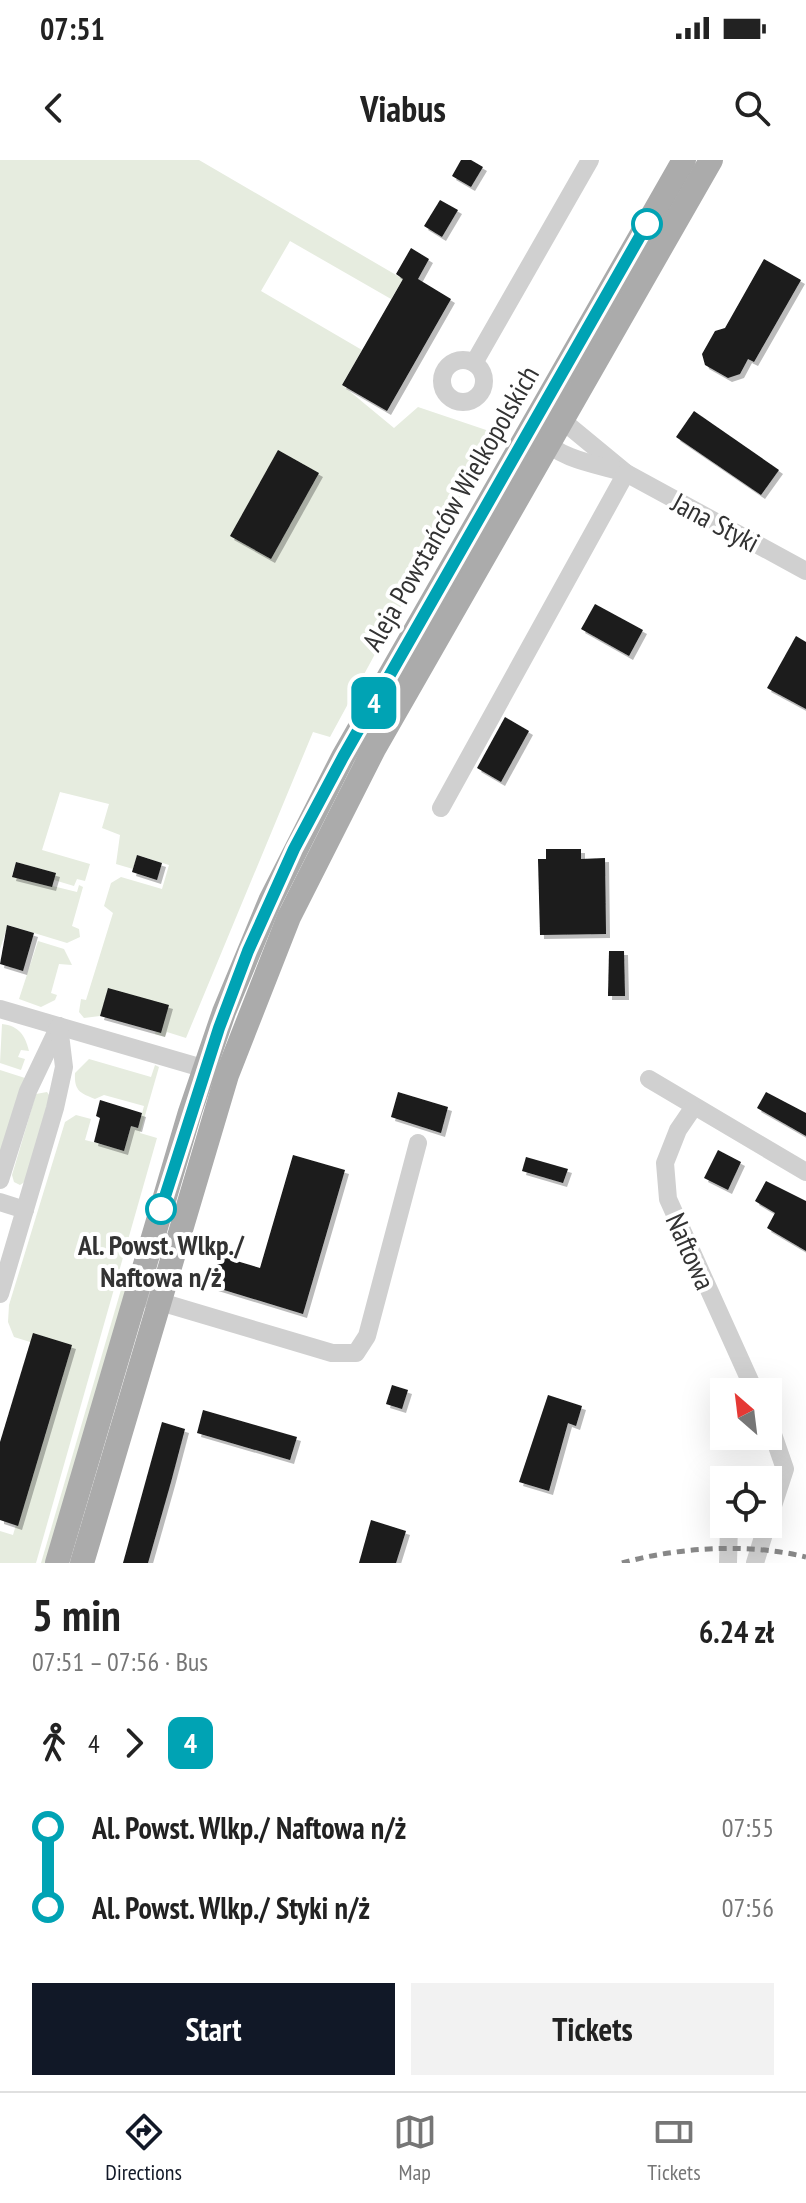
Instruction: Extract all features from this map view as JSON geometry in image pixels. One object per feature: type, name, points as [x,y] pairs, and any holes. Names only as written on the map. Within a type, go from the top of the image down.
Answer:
[{"type":"main road","name":"Aleja Powstańców Wielkopolskich","points":[[57,1563],[147,1298],[216,1072],[248,951],[318,802],[684,160]]},
{"type":"main road","name":"Aleja Powstańców Wielkopolskich","points":[[216,1072],[261,983],[321,848],[711,160]]},
{"type":"main road","name":"Aleja Powstańców Wielkopolskich","points":[[82,1563],[147,1298]]},
{"type":"street","points":[[474,363],[590,160]]},
{"type":"street","points":[[548,446],[535,421],[552,418],[563,421]]},
{"type":"street","name":"Jana Styki","points":[[563,421],[626,473]]},
{"type":"street","name":"Jana Styki","points":[[548,446],[626,473],[806,571]]},
{"type":"street","points":[[441,808],[626,473]]},
{"type":"street","points":[[0,1009],[216,1072]]},
{"type":"street","points":[[0,1180],[28,1091],[59,1026]]},
{"type":"street","points":[[0,1294],[64,1067],[59,1026]]},
{"type":"street","points":[[649,1079],[693,1108],[806,1172]]},
{"type":"street","name":"Naftowa","points":[[693,1108],[678,1130],[665,1163],[668,1199],[749,1378]]},
{"type":"street","points":[[147,1298],[332,1353],[356,1353],[367,1336],[418,1143]]},
{"type":"street","points":[[0,1202],[25,1210]]},
{"type":"street","points":[[778,1450],[785,1469],[782,1478]]},
{"type":"street","points":[[728,1563],[729,1538]]},
{"type":"street","points":[[755,1563],[763,1538]]},
{"type":"shaded area","points":[[0,160],[199,160],[403,279],[391,299],[290,241],[261,291],[362,350],[342,385],[394,428],[418,407],[495,433],[330,737],[313,732],[186,1038],[167,1032],[165,1037],[155,1034],[163,1008],[108,991],[100,1016],[84,1018],[79,1012],[81,999],[86,1000],[113,913],[104,906],[111,883],[121,877],[162,889],[169,865],[137,855],[133,869],[116,864],[120,835],[102,828],[109,804],[60,792],[42,850],[90,864],[85,881],[77,879],[74,886],[54,880],[55,873],[16,862],[12,876],[77,892],[79,885],[83,887],[72,926],[79,929],[80,937],[67,943],[8,925],[0,949]]},
{"type":"shaded area","points":[[38,941],[64,949],[72,965],[59,964],[51,993],[57,995],[55,1000],[41,1007],[19,999]]},
{"type":"shaded area","points":[[2,1024],[17,1029],[25,1040],[29,1051],[21,1050],[18,1057],[25,1059],[21,1070],[0,1063]]},
{"type":"shaded area","points":[[89,1059],[151,1077],[155,1065],[159,1067],[140,1133],[157,1138],[36,1563],[0,1563],[0,1531],[13,1535],[66,1353],[14,1337],[8,1322],[9,1305],[65,1122],[76,1115],[91,1119],[85,1140],[124,1150],[131,1126],[138,1128],[144,1106],[104,1095],[95,1099],[79,1090],[75,1073]]},
{"type":"shaded area","points":[[0,1070],[25,1078],[0,1158]]},
{"type":"shaded area","points":[[47,1092],[51,1098],[26,1181],[20,1185],[14,1182],[12,1175],[36,1094]]},
{"type":"shaded area","points":[[125,1276],[132,1278],[49,1563],[41,1563]]},
{"type":"building","points":[[461,160],[471,160],[483,167],[471,187],[452,176]]},
{"type":"building","points":[[440,200],[458,210],[442,237],[424,226]]},
{"type":"building","points":[[411,248],[429,259],[418,279],[451,299],[387,411],[342,385],[403,279],[396,274]]},
{"type":"building","points":[[764,259],[801,280],[754,362],[748,359],[740,374],[728,378],[705,365],[702,354],[715,331],[725,328]]},
{"type":"building","points":[[694,411],[779,470],[761,495],[676,437]]},
{"type":"building","points":[[278,450],[319,473],[271,559],[230,536]]},
{"type":"building","points":[[595,604],[643,630],[629,656],[581,629]]},
{"type":"building","points":[[796,636],[806,642],[806,709],[767,688]]},
{"type":"building","points":[[505,717],[529,731],[501,782],[477,768]]},
{"type":"building","points":[[546,849],[581,849],[581,859],[605,858],[606,934],[540,935],[538,859],[546,859]]},
{"type":"building","points":[[137,855],[162,863],[157,880],[132,872]]},
{"type":"building","points":[[16,862],[56,873],[52,887],[12,877]]},
{"type":"building","points":[[7,925],[34,933],[23,971],[0,964]]},
{"type":"building","points":[[609,951],[624,951],[625,996],[608,996]]},
{"type":"building","points":[[108,988],[169,1005],[161,1033],[100,1016]]},
{"type":"building","points":[[398,1092],[448,1107],[441,1133],[391,1117]]},
{"type":"building","points":[[766,1092],[806,1113],[806,1136],[757,1108]]},
{"type":"building","points":[[100,1100],[142,1113],[138,1128],[131,1126],[124,1151],[94,1142],[100,1118],[96,1116]]},
{"type":"building","points":[[718,1150],[741,1162],[728,1190],[704,1178]]},
{"type":"building","points":[[293,1155],[345,1170],[303,1314],[211,1286],[220,1256],[260,1268]]},
{"type":"building","points":[[526,1157],[568,1169],[563,1183],[522,1171]]},
{"type":"building","points":[[766,1181],[806,1201],[806,1251],[767,1228],[775,1213],[755,1201]]},
{"type":"building","points":[[33,1333],[72,1345],[18,1526],[0,1520],[0,1442]]},
{"type":"building","points":[[392,1385],[408,1390],[402,1409],[386,1404]]},
{"type":"building","points":[[548,1395],[582,1406],[576,1426],[568,1423],[549,1491],[519,1482]]},
{"type":"building","points":[[203,1410],[297,1437],[290,1460],[197,1433]]},
{"type":"building","points":[[162,1422],[185,1429],[171,1482],[148,1563],[123,1563]]},
{"type":"building","points":[[371,1520],[406,1531],[396,1563],[359,1563]]},
{"type":"railway","points":[[622,1563],[666,1553],[714,1549],[761,1550],[806,1557]]},
{"type":"bus line","name":"4","points":[[161,1209],[219,1028],[248,951],[294,849],[343,757],[647,224]]},
{"type":"place","name":"Al. Powst. Wlkp./ Naftowa n/ż","points":[[161,1209]]}]
